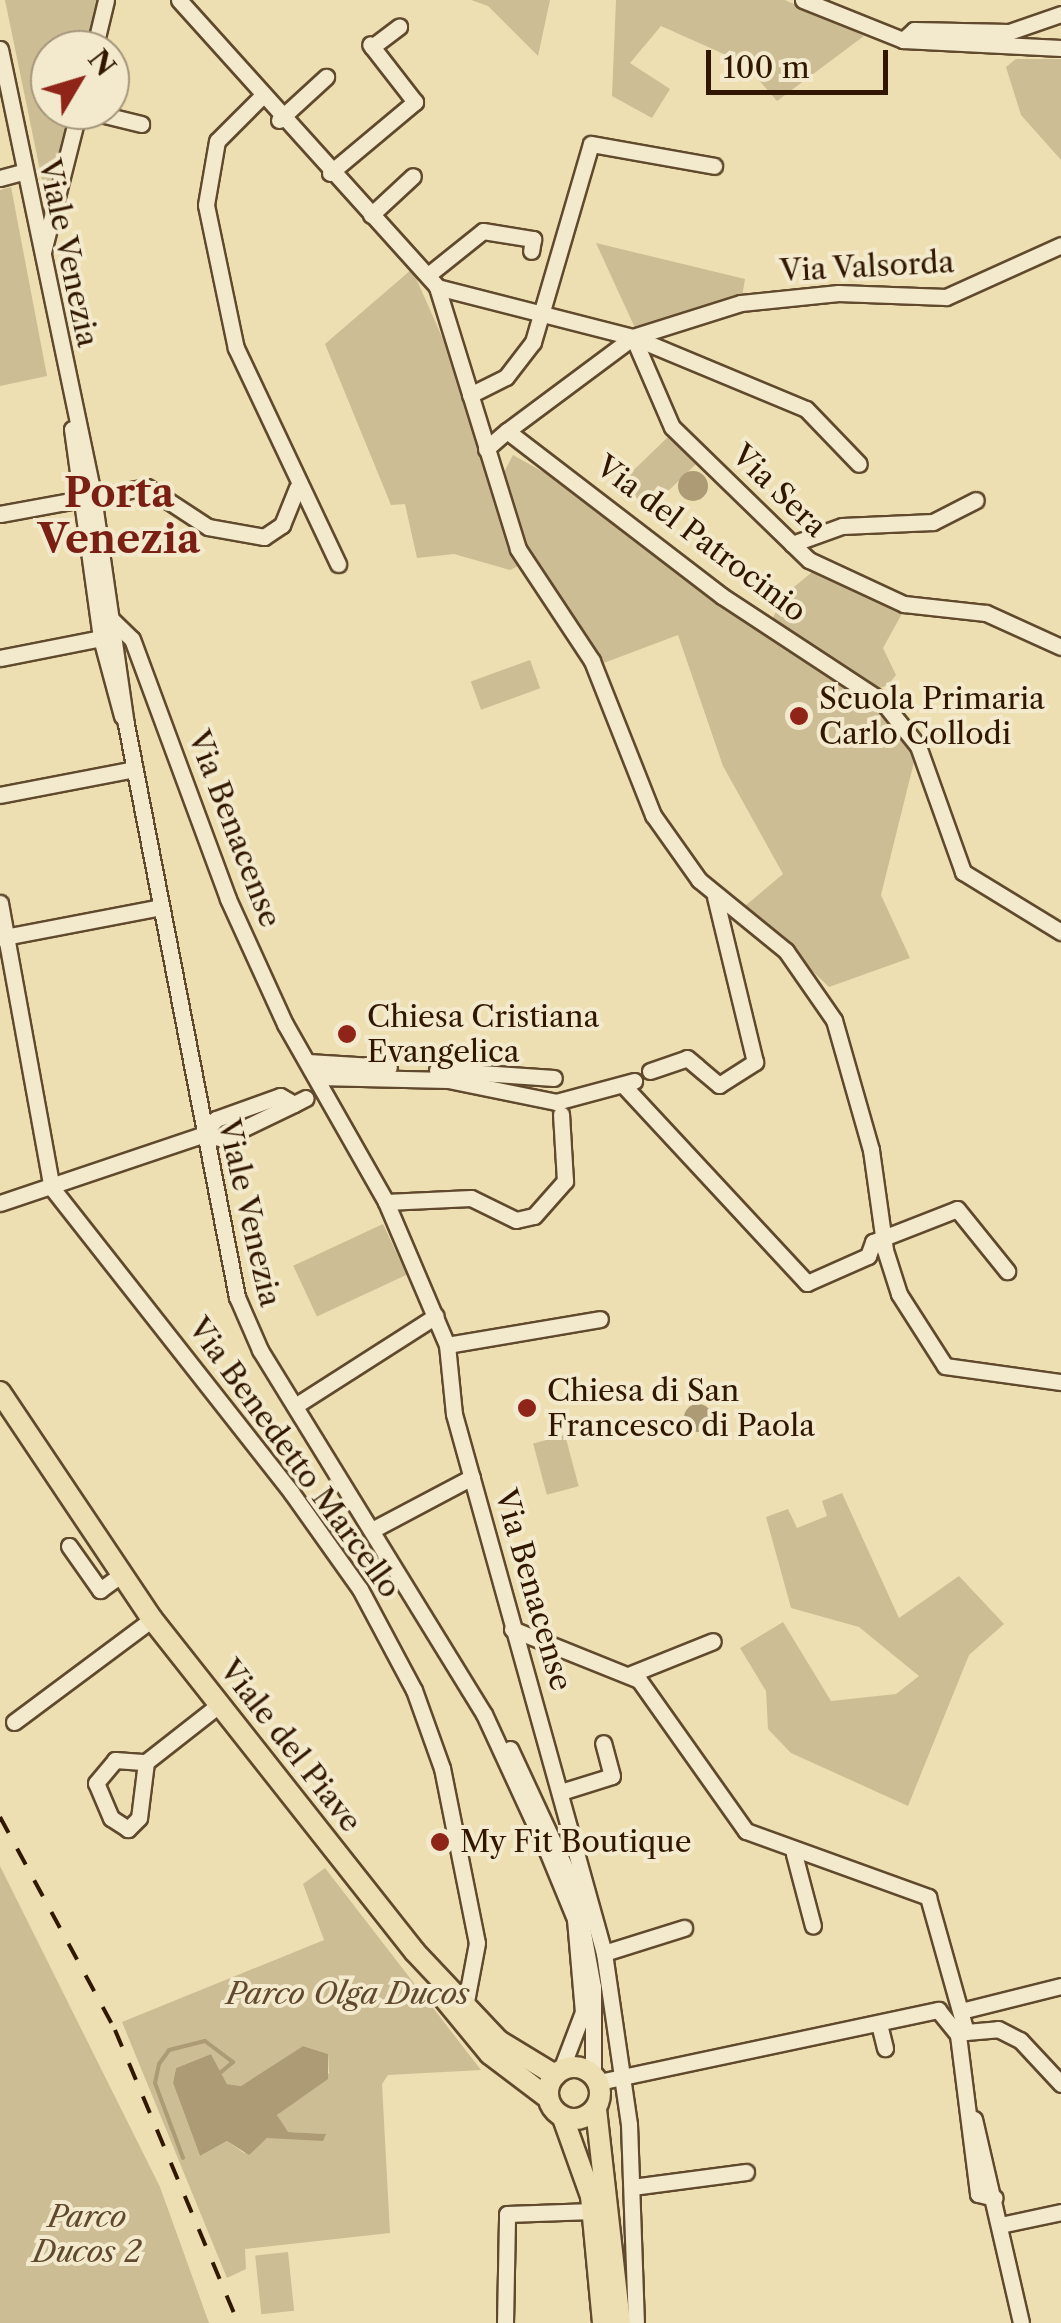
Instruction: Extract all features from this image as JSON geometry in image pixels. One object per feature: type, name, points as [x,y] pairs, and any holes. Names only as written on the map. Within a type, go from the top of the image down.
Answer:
[{"type":"main road","name":"Viale del Piave","points":[[0,1392],[152,1619],[463,2013],[563,2118],[593,2210],[603,2323]]},
{"type":"main road","name":"Viale del Piave","points":[[463,2013],[508,2049],[558,2072]]},
{"type":"main road","points":[[548,2098],[558,2072],[604,2088]]},
{"type":"main road","points":[[563,2118],[604,2088]]},
{"type":"main road","points":[[604,2088],[620,2323]]},
{"type":"street","points":[[99,30],[106,0]]},
{"type":"street","points":[[178,0],[279,120],[432,281],[518,549],[592,661],[644,798],[715,897],[786,951],[834,1020],[899,1294],[945,1366],[1061,1382]]},
{"type":"street","points":[[804,0],[904,40],[1061,48]]},
{"type":"street","points":[[904,40],[914,30],[1010,32],[1061,14]]},
{"type":"street","points":[[330,173],[415,102],[371,46],[399,27]]},
{"type":"street","name":"Viale Venezia","points":[[0,49],[72,408],[202,1135],[244,1320],[559,1842],[593,1987],[604,2088]]},
{"type":"street","points":[[279,120],[326,80]]},
{"type":"street","points":[[261,97],[217,141],[206,205],[236,348],[297,488],[338,564]]},
{"type":"street","points":[[130,121],[141,124]]},
{"type":"street","points":[[41,261],[77,130]]},
{"type":"street","points":[[470,396],[522,362],[591,144],[714,166]]},
{"type":"street","points":[[0,178],[23,172]]},
{"type":"street","points":[[371,215],[413,176]]},
{"type":"street","points":[[432,281],[483,231],[533,239],[531,251]]},
{"type":"street","name":"Via Valsorda","points":[[633,337],[741,303],[838,292],[946,297],[1061,245]]},
{"type":"street","points":[[432,281],[633,337],[806,410],[859,464]]},
{"type":"street","points":[[486,449],[633,337]]},
{"type":"street","name":"Via Sera","points":[[633,337],[672,427],[792,544],[904,604],[986,613],[1061,647]]},
{"type":"street","name":"Via del Patrocinio","points":[[507,432],[722,596],[882,701],[918,746],[962,872],[1061,932]]},
{"type":"street","points":[[0,514],[147,487],[239,538],[282,525],[297,488]]},
{"type":"street","name":"Viale Venezia","points":[[86,497],[100,638],[126,724]]},
{"type":"street","points":[[792,544],[842,526],[933,522],[976,500]]},
{"type":"street","name":"Via Benacense","points":[[110,618],[132,639],[228,899],[312,1070],[386,1202],[447,1345],[472,1477],[512,1629],[564,1791],[604,1953],[604,2088]]},
{"type":"street","points":[[0,658],[100,638]]},
{"type":"street","points":[[0,795],[134,770]]},
{"type":"street","points":[[650,1071],[687,1058],[719,1085],[755,1062],[715,897]]},
{"type":"street","points":[[0,903],[3,937],[52,1188]]},
{"type":"street","points":[[3,937],[161,907]]},
{"type":"street","points":[[312,1070],[554,1078]]},
{"type":"street","points":[[312,1070],[448,1080],[556,1102],[629,1083],[807,1282],[868,1256],[886,1236],[956,1208],[1007,1272]]},
{"type":"street","points":[[0,1204],[202,1135],[216,1119],[297,1097]]},
{"type":"street","points":[[386,1202],[472,1198],[516,1220],[534,1216],[564,1182],[561,1114]]},
{"type":"street","name":"Via Benedetto Marcello","points":[[52,1188],[212,1384],[386,1634],[442,1768],[478,1955],[463,2013]]},
{"type":"street","points":[[296,1406],[436,1316]]},
{"type":"street","points":[[447,1345],[600,1319]]},
{"type":"street","points":[[372,1530],[472,1477]]},
{"type":"street","points":[[69,1546],[100,1590],[121,1576]]},
{"type":"street","points":[[14,1722],[152,1619]]},
{"type":"street","points":[[512,1629],[632,1674],[737,1826],[794,1854],[928,1897],[966,2032],[975,2136],[1006,2224],[1021,2323]]},
{"type":"street","points":[[632,1674],[713,1640]]},
{"type":"street","points":[[146,1762],[118,1758],[96,1779],[124,1828],[138,1822],[146,1762],[220,1704]]},
{"type":"street","name":"Viale Venezia","points":[[484,1714],[575,1919]]},
{"type":"street","points":[[564,1791],[612,1776],[603,1743]]},
{"type":"street","points":[[549,1821],[569,1814]]},
{"type":"street","points":[[559,1842],[569,1814]]},
{"type":"street","name":"Viale Venezia","points":[[558,2072],[583,2012],[575,1919],[559,1842]]},
{"type":"street","points":[[794,1854],[813,1926]]},
{"type":"street","points":[[604,1953],[684,1928]]},
{"type":"street","points":[[961,2011],[1061,1986]]},
{"type":"street","points":[[636,2323],[632,2187],[604,2088],[879,2024],[923,2009],[952,2021],[965,2140],[978,2194],[995,2198]]},
{"type":"street","points":[[879,2024],[885,2048]]},
{"type":"street","points":[[966,2032],[998,2029],[1020,2040],[1061,2084]]},
{"type":"street","points":[[632,2187],[746,2172]]},
{"type":"street","points":[[505,2323],[507,2214],[593,2210]]},
{"type":"street","points":[[1006,2224],[1061,2212]]},
{"type":"green space","points":[[5,0],[102,0],[95,30],[30,30],[30,122]]},
{"type":"green space","points":[[471,0],[550,0],[538,56],[488,6]]},
{"type":"green space","points":[[616,0],[785,0],[864,36],[777,101],[744,63],[661,26],[630,63],[670,89],[652,118],[612,96]]},
{"type":"green space","points":[[1016,59],[1061,59],[1061,160],[1021,115],[1006,67]]},
{"type":"green space","points":[[32,130],[70,130],[48,209]]},
{"type":"green space","points":[[11,187],[47,376],[0,386],[0,190]]},
{"type":"green space","points":[[596,243],[745,279],[742,297],[635,328]]},
{"type":"green space","points":[[412,269],[458,373],[520,565],[510,570],[454,554],[417,558],[405,504],[391,505],[325,344]]},
{"type":"green space","points":[[671,434],[698,462],[648,510],[621,482]]},
{"type":"green space","name":"Scuola Primaria Carlo Collodi","points":[[513,455],[586,496],[885,710],[917,750],[881,895],[910,958],[829,987],[745,906],[783,874],[723,766],[678,635],[601,664],[532,560],[504,472]]},
{"type":"green space","points":[[817,568],[904,610],[883,648],[896,675],[888,685],[875,690],[772,620],[783,596]]},
{"type":"green space","points":[[530,660],[540,688],[481,710],[471,682]]},
{"type":"green space","points":[[383,1224],[407,1275],[317,1317],[293,1266]]},
{"type":"green space","points":[[565,1435],[579,1486],[547,1495],[533,1444]]},
{"type":"green space","points":[[842,1493],[899,1618],[959,1576],[1004,1624],[969,1655],[908,1806],[791,1753],[768,1729],[766,1691],[740,1648],[783,1622],[831,1701],[896,1694],[919,1676],[859,1627],[791,1608],[766,1517],[788,1509],[797,1528],[827,1516],[822,1501]]},
{"type":"green space","name":"Parco Ducos 2","points":[[0,1866],[160,2187],[209,2323],[0,2323]]},
{"type":"green space","name":"Parco Olga Ducos","points":[[325,1868],[481,2070],[388,2075],[382,2084],[390,2233],[245,2249],[246,2269],[227,2278],[122,2022],[324,1940],[303,1884]],"holes":[[[303,2046],[328,2054],[329,2073],[277,2115],[287,2132],[325,2134],[267,2138],[244,2153],[227,2141],[200,2156],[173,2083],[176,2068],[211,2054],[227,2084],[241,2086]]]},
{"type":"green space","points":[[288,2252],[294,2311],[261,2314],[255,2255]]},
{"type":"shaded area","points":[[693,471],[707,480],[708,486],[699,500],[693,501],[679,492],[678,486],[687,472]]},
{"type":"shaded area","points":[[698,1404],[708,1408],[712,1418],[708,1428],[698,1432],[688,1428],[684,1418],[688,1408]]},
{"type":"shaded area","points":[[303,2046],[328,2054],[328,2079],[277,2115],[288,2132],[326,2134],[323,2141],[267,2138],[249,2155],[227,2141],[200,2156],[173,2083],[176,2068],[211,2054],[227,2084],[241,2086]]},
{"type":"waterway","points":[[183,2158],[155,2083],[159,2064],[169,2050],[205,2041],[233,2062],[220,2073]]},
{"type":"railway","points":[[0,1817],[115,2030],[238,2323]]},
{"type":"place","name":"Scuola Primaria Carlo Collodi","points":[[799,716]]},
{"type":"place","name":"Chiesa Cristiana Evangelica","points":[[347,1034]]},
{"type":"place","name":"Chiesa di San Francesco di Paola","points":[[527,1408]]},
{"type":"place","name":"My Fit Boutique","points":[[440,1842]]},
{"type":"district","name":"Porta Venezia","points":[[119,516]]}]
